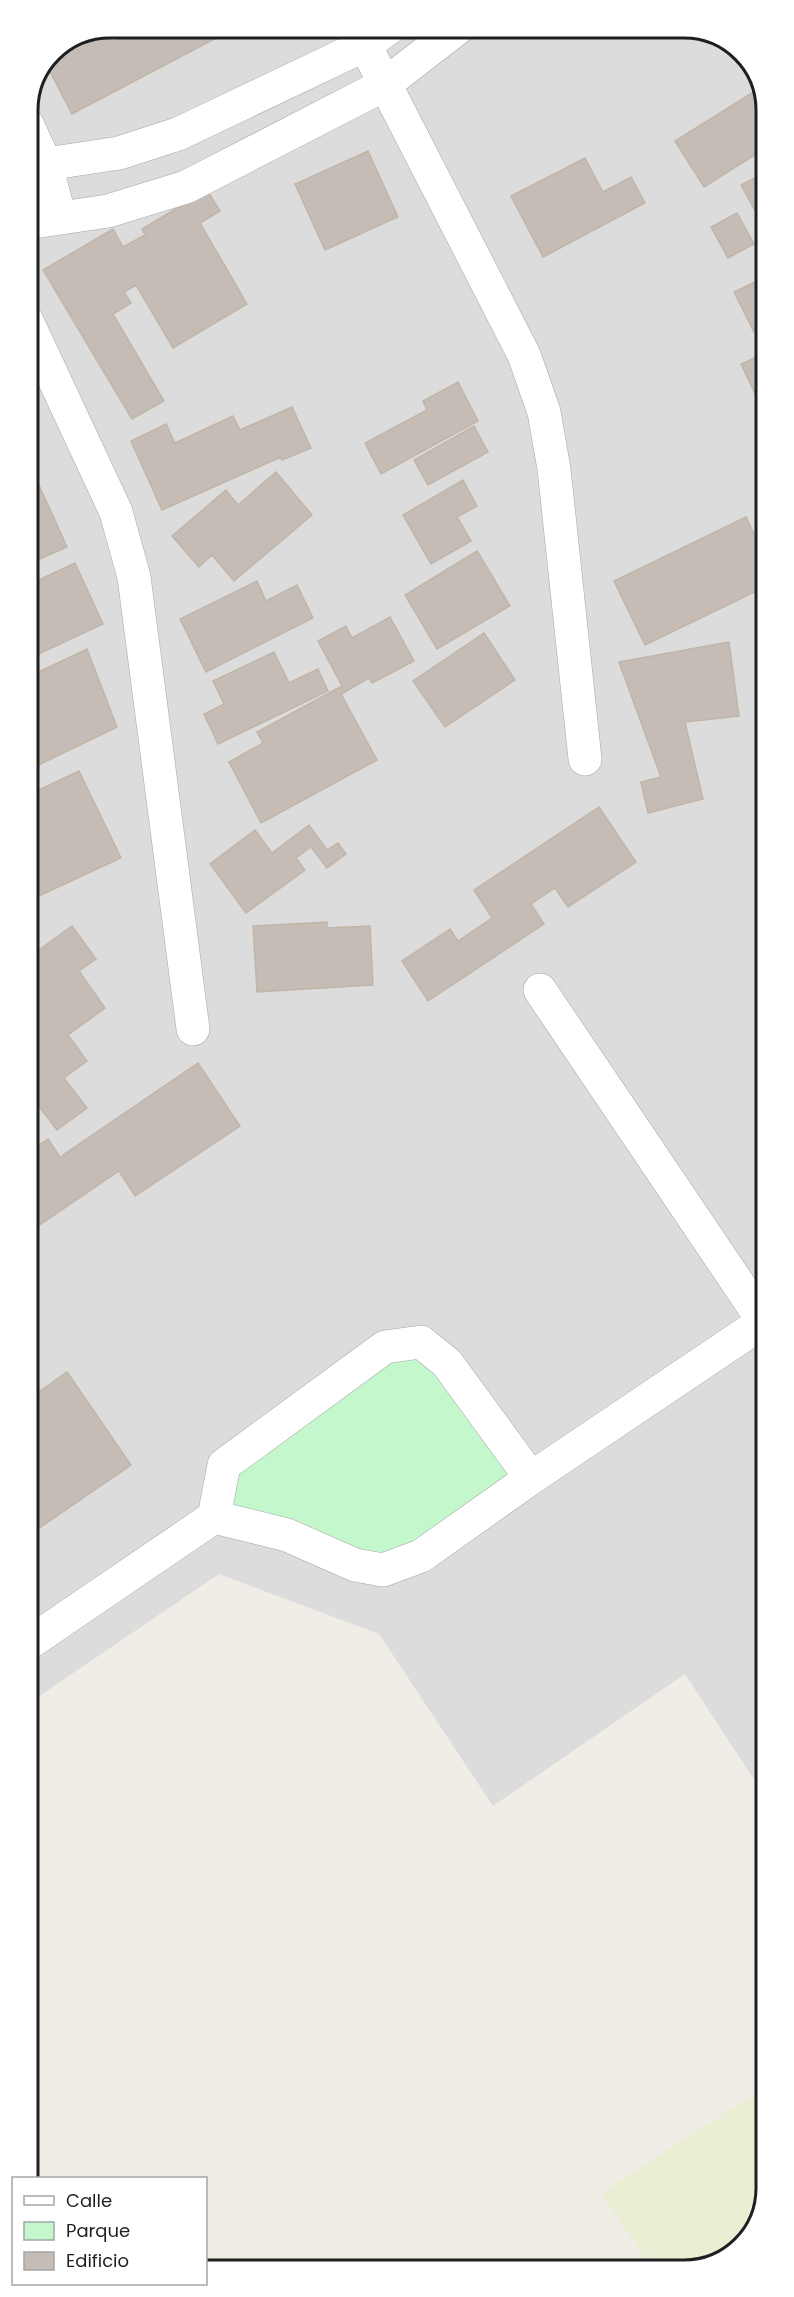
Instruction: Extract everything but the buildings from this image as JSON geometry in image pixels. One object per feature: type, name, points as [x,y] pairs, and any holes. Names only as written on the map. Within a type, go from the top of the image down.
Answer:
[{"type":"street","points":[[60,218],[37,166],[119,153],[178,134],[374,38]]},
{"type":"street","points":[[378,38],[384,84],[524,355],[544,411],[554,469],[585,759]]},
{"type":"street","points":[[37,221],[108,211],[186,187],[384,84],[444,38]]},
{"type":"street","points":[[37,342],[116,512],[134,577],[193,1029]]},
{"type":"street","points":[[540,990],[756,1310]]},
{"type":"street","points":[[214,1517],[287,1535],[354,1565],[383,1570],[421,1556],[531,1478],[756,1329]]},
{"type":"street","points":[[37,1638],[214,1517],[224,1465],[385,1347],[421,1342],[447,1363],[531,1478]]},
{"type":"shaded area","points":[[109,38],[689,38],[708,41],[728,52],[744,69],[756,100],[756,1783],[685,1674],[493,1806],[379,1634],[219,1574],[37,1698],[37,109],[43,82],[50,69],[69,50],[95,39]]},
{"type":"green space","points":[[421,1342],[531,1478],[383,1570],[214,1517],[224,1465]]},
{"type":"green space","points":[[756,2093],[755,2202],[747,2224],[725,2247],[694,2259],[647,2260],[601,2193]]}]
